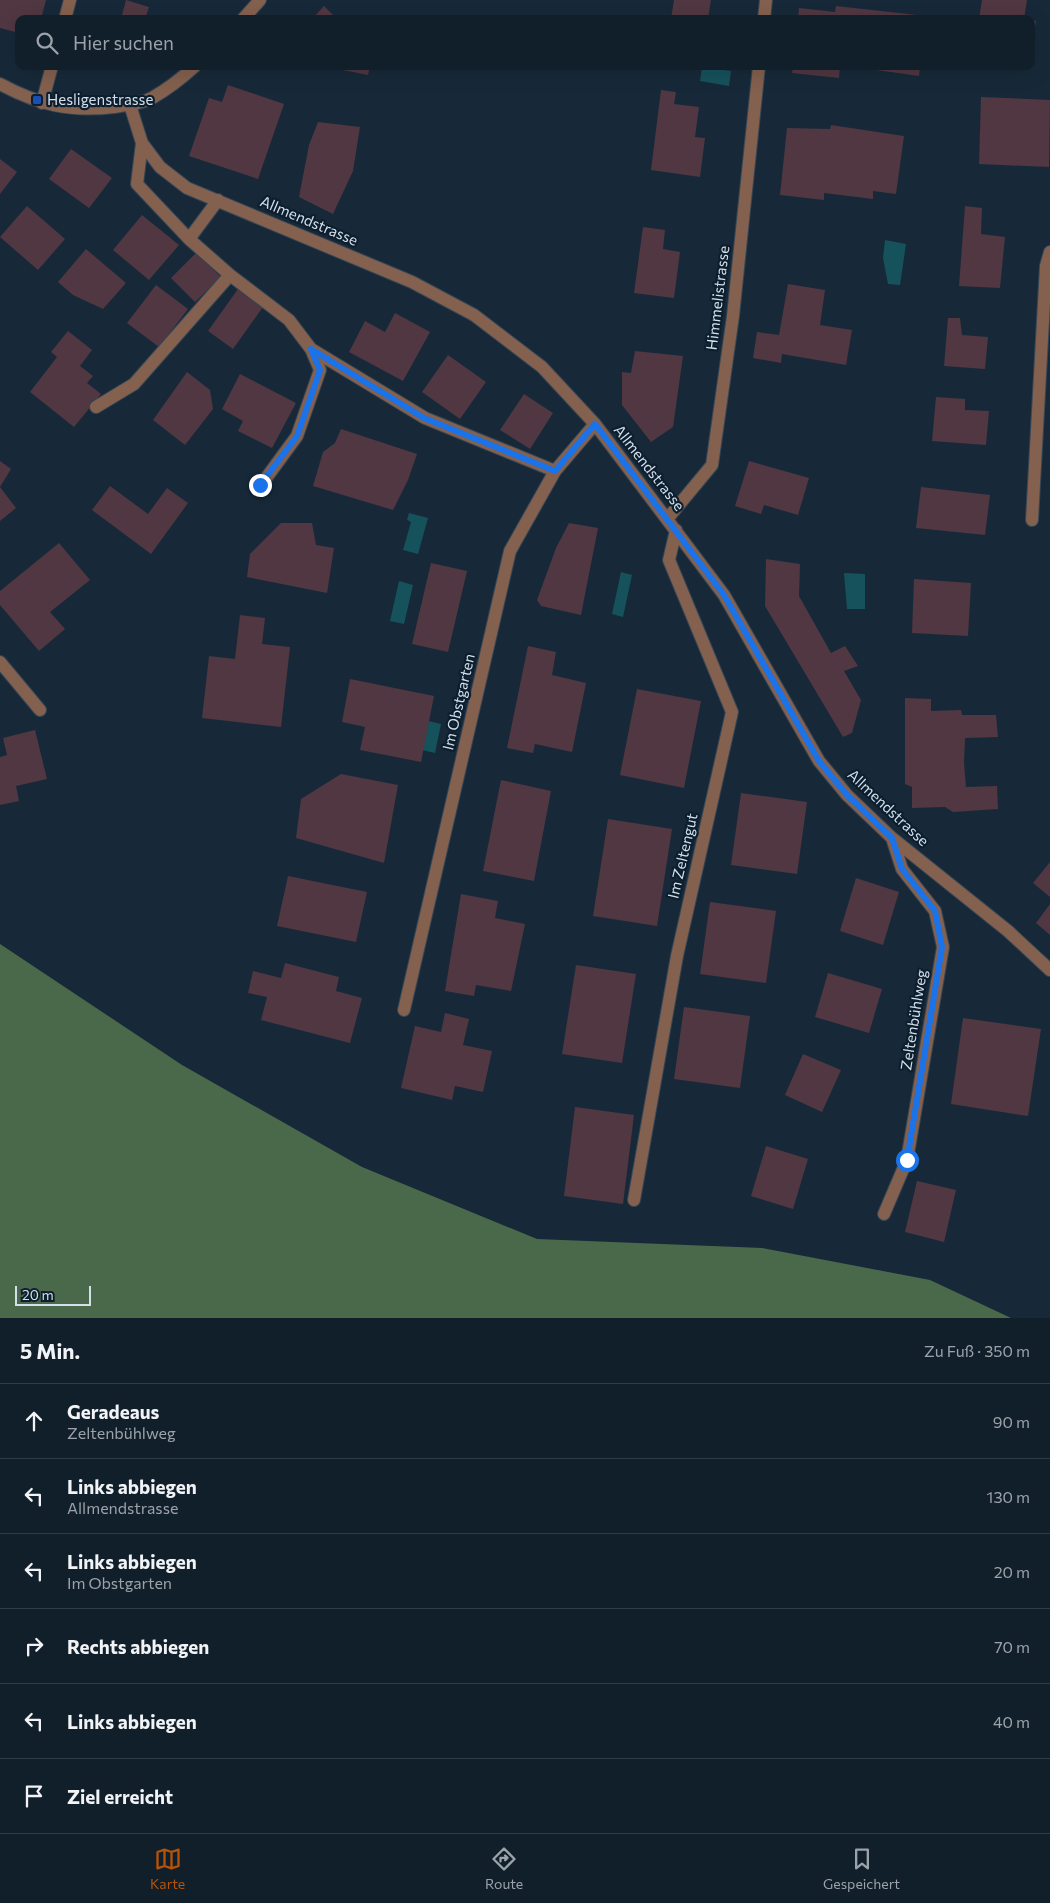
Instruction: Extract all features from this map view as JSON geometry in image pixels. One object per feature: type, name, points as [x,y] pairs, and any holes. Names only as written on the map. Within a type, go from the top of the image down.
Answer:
[{"type":"street","points":[[66,15],[70,0]]},
{"type":"street","points":[[247,15],[260,0]]},
{"type":"street","points":[[764,15],[766,0]]},
{"type":"street","points":[[42,102],[51,70]]},
{"type":"street","points":[[0,84],[42,102],[68,109],[88,110],[130,105],[151,99],[190,70]]},
{"type":"street","name":"Himmelistrasse","points":[[668,518],[712,465],[733,316],[759,70]]},
{"type":"street","name":"Allmendstrasse","points":[[130,105],[142,143],[160,167],[187,188],[412,282],[474,315],[542,367],[595,424],[668,518],[724,595],[819,761],[847,795],[892,838],[1008,931],[1050,970]]},
{"type":"street","points":[[142,143],[137,184],[189,239],[230,275],[289,320],[311,349],[320,370],[297,436],[260,485]]},
{"type":"street","points":[[189,239],[218,200]]},
{"type":"street","points":[[1032,520],[1046,266],[1050,252]]},
{"type":"street","points":[[96,408],[134,384],[230,275]]},
{"type":"street","points":[[311,349],[424,418],[555,471]]},
{"type":"street","name":"Im Obstgarten","points":[[404,1010],[510,551],[555,471],[595,424]]},
{"type":"street","name":"Im Zeltengut","points":[[634,1200],[677,956],[732,712],[669,560],[676,530]]},
{"type":"street","points":[[0,662],[40,710]]},
{"type":"street","name":"Zeltenbühlweg","points":[[884,1214],[907,1160],[942,947],[935,911],[902,869],[892,838]]},
{"type":"shaded area","points":[[702,70],[731,71],[729,86],[700,81]]},
{"type":"shaded area","points":[[885,240],[906,244],[900,285],[888,284],[883,258]]},
{"type":"shaded area","points":[[409,513],[428,518],[418,554],[403,550],[411,522],[407,520]]},
{"type":"shaded area","points":[[621,572],[632,575],[623,617],[612,614]]},
{"type":"shaded area","points":[[844,573],[865,574],[865,609],[847,609]]},
{"type":"shaded area","points":[[399,581],[413,585],[404,624],[390,621]]},
{"type":"shaded area","points":[[428,721],[441,724],[435,753],[422,750]]},
{"type":"shaded area","points":[[0,944],[182,1065],[362,1167],[537,1239],[762,1248],[930,1280],[1011,1318],[0,1318]]},
{"type":"building","points":[[0,0],[46,0],[42,15],[15,15],[15,32],[0,28]]},
{"type":"building","points":[[126,0],[149,7],[146,15],[122,15]]},
{"type":"building","points":[[674,0],[711,0],[709,15],[672,15]]},
{"type":"building","points":[[982,0],[1027,0],[1025,15],[980,15]]},
{"type":"building","points":[[324,6],[333,15],[316,15]]},
{"type":"building","points":[[836,6],[917,15],[798,15],[799,8],[835,12]]},
{"type":"building","points":[[343,70],[369,70],[368,75]]},
{"type":"building","points":[[792,70],[840,70],[839,78],[792,73]]},
{"type":"building","points":[[876,70],[920,70],[919,76]]},
{"type":"building","points":[[228,85],[284,104],[258,179],[189,156],[209,98],[222,102]]},
{"type":"building","points":[[661,90],[676,92],[674,104],[699,107],[695,137],[705,138],[700,177],[651,170]]},
{"type":"building","points":[[981,97],[1050,100],[1049,167],[979,164]]},
{"type":"building","points":[[318,122],[360,127],[353,171],[333,214],[299,197],[309,145]]},
{"type":"building","points":[[831,125],[904,136],[896,194],[873,191],[873,199],[824,193],[824,200],[780,195],[787,128],[830,129]]},
{"type":"building","points":[[71,149],[112,178],[89,208],[49,179]]},
{"type":"building","points":[[0,159],[17,172],[0,194]]},
{"type":"building","points":[[27,206],[65,239],[38,270],[0,237]]},
{"type":"building","points":[[965,206],[982,208],[981,234],[1005,237],[1000,288],[959,286]]},
{"type":"building","points":[[142,215],[179,245],[149,280],[113,250]]},
{"type":"building","points":[[643,227],[665,230],[663,249],[680,252],[674,298],[634,293]]},
{"type":"building","points":[[86,249],[126,283],[103,309],[73,295],[58,282]]},
{"type":"building","points":[[196,253],[221,277],[195,302],[171,278]]},
{"type":"building","points":[[788,284],[825,290],[820,325],[852,330],[846,365],[782,354],[781,363],[753,358],[757,332],[779,335]]},
{"type":"building","points":[[156,285],[188,309],[159,347],[127,323]]},
{"type":"building","points":[[238,289],[263,307],[233,349],[208,331]]},
{"type":"building","points":[[395,313],[430,332],[403,381],[349,352],[365,321],[385,332]]},
{"type":"building","points":[[948,318],[960,318],[962,335],[988,337],[985,369],[944,366]]},
{"type":"building","points":[[68,331],[92,350],[80,366],[93,376],[87,383],[101,394],[74,427],[30,392],[57,357],[51,352]]},
{"type":"building","points":[[635,351],[683,356],[673,427],[651,442],[622,405],[622,372],[631,373]]},
{"type":"building","points":[[448,355],[486,382],[460,419],[422,392]]},
{"type":"building","points":[[187,372],[210,390],[213,409],[185,445],[153,420]]},
{"type":"building","points":[[240,374],[296,403],[272,448],[238,431],[243,421],[222,409]]},
{"type":"building","points":[[524,394],[553,413],[530,449],[500,430]]},
{"type":"building","points":[[936,397],[965,399],[965,410],[989,411],[986,445],[932,441]]},
{"type":"building","points":[[341,429],[417,454],[408,480],[393,510],[313,486],[323,452],[335,443]]},
{"type":"building","points":[[0,461],[11,469],[0,487]]},
{"type":"building","points":[[749,461],[809,478],[798,515],[764,505],[761,514],[735,506]]},
{"type":"building","points":[[110,486],[148,514],[167,488],[188,503],[151,554],[92,510]]},
{"type":"building","points":[[0,487],[16,508],[0,521]]},
{"type":"building","points":[[921,487],[990,495],[985,535],[916,528]]},
{"type":"building","points":[[281,523],[312,523],[316,545],[334,548],[327,593],[247,577],[250,554]]},
{"type":"building","points":[[569,523],[598,528],[581,615],[541,606],[537,600],[556,548]]},
{"type":"building","points":[[59,543],[90,580],[50,612],[65,629],[39,651],[0,605],[0,591]]},
{"type":"building","points":[[766,559],[800,564],[799,596],[831,653],[845,646],[858,666],[844,671],[861,700],[852,733],[843,737],[765,606]]},
{"type":"building","points":[[431,563],[467,571],[448,652],[412,644]]},
{"type":"building","points":[[914,579],[971,583],[968,636],[912,633]]},
{"type":"building","points":[[240,615],[265,618],[262,644],[290,647],[281,727],[202,718],[209,656],[235,659]]},
{"type":"building","points":[[528,646],[556,652],[552,675],[586,683],[572,752],[535,744],[533,753],[507,748]]},
{"type":"building","points":[[350,679],[434,696],[421,762],[360,750],[365,727],[342,722]]},
{"type":"building","points":[[637,689],[701,701],[684,788],[620,775]]},
{"type":"building","points":[[905,698],[931,699],[931,711],[961,710],[962,715],[996,715],[998,737],[965,738],[964,763],[966,787],[997,786],[998,809],[953,812],[945,807],[912,808],[912,787],[905,784]]},
{"type":"building","points":[[35,730],[47,779],[16,786],[19,801],[0,805],[0,757],[7,755],[3,738]]},
{"type":"building","points":[[341,774],[398,785],[384,863],[296,838],[301,799]]},
{"type":"building","points":[[501,780],[551,791],[534,881],[483,871]]},
{"type":"building","points":[[741,793],[807,802],[797,874],[731,865]]},
{"type":"building","points":[[608,819],[672,829],[657,926],[593,916]]},
{"type":"building","points":[[1050,862],[1050,897],[1033,883]]},
{"type":"building","points":[[288,876],[367,892],[356,942],[277,926]]},
{"type":"building","points":[[856,878],[899,892],[883,945],[840,931]]},
{"type":"building","points":[[461,894],[498,901],[495,918],[525,924],[511,991],[476,985],[474,996],[445,991]]},
{"type":"building","points":[[710,902],[776,911],[766,983],[700,974]]},
{"type":"building","points":[[1050,904],[1050,935],[1036,923]]},
{"type":"building","points":[[285,963],[339,977],[336,991],[362,998],[350,1043],[261,1020],[267,997],[248,993],[253,971],[281,978]]},
{"type":"building","points":[[576,965],[636,974],[622,1063],[562,1054]]},
{"type":"building","points":[[828,973],[882,989],[869,1033],[815,1017]]},
{"type":"building","points":[[684,1007],[750,1016],[740,1088],[674,1079]]},
{"type":"building","points":[[445,1013],[469,1019],[463,1045],[492,1051],[483,1092],[455,1086],[452,1100],[401,1088],[415,1026],[441,1032]]},
{"type":"building","points":[[963,1018],[1041,1029],[1028,1116],[951,1104]]},
{"type":"building","points":[[803,1054],[841,1070],[822,1112],[785,1095]]},
{"type":"building","points":[[575,1107],[634,1115],[623,1204],[564,1196]]},
{"type":"building","points":[[766,1146],[808,1159],[793,1209],[751,1196]]},
{"type":"building","points":[[917,1181],[956,1190],[944,1242],[905,1232]]},
{"type":"place","name":"Hesligenstrasse","points":[[37,100]]},
{"type":"route","points":[[260,485],[297,436],[320,370],[311,349],[424,418],[555,471],[595,424],[668,518],[724,595],[819,761],[847,795],[892,838],[902,869],[935,911],[942,947],[907,1160]]}]
